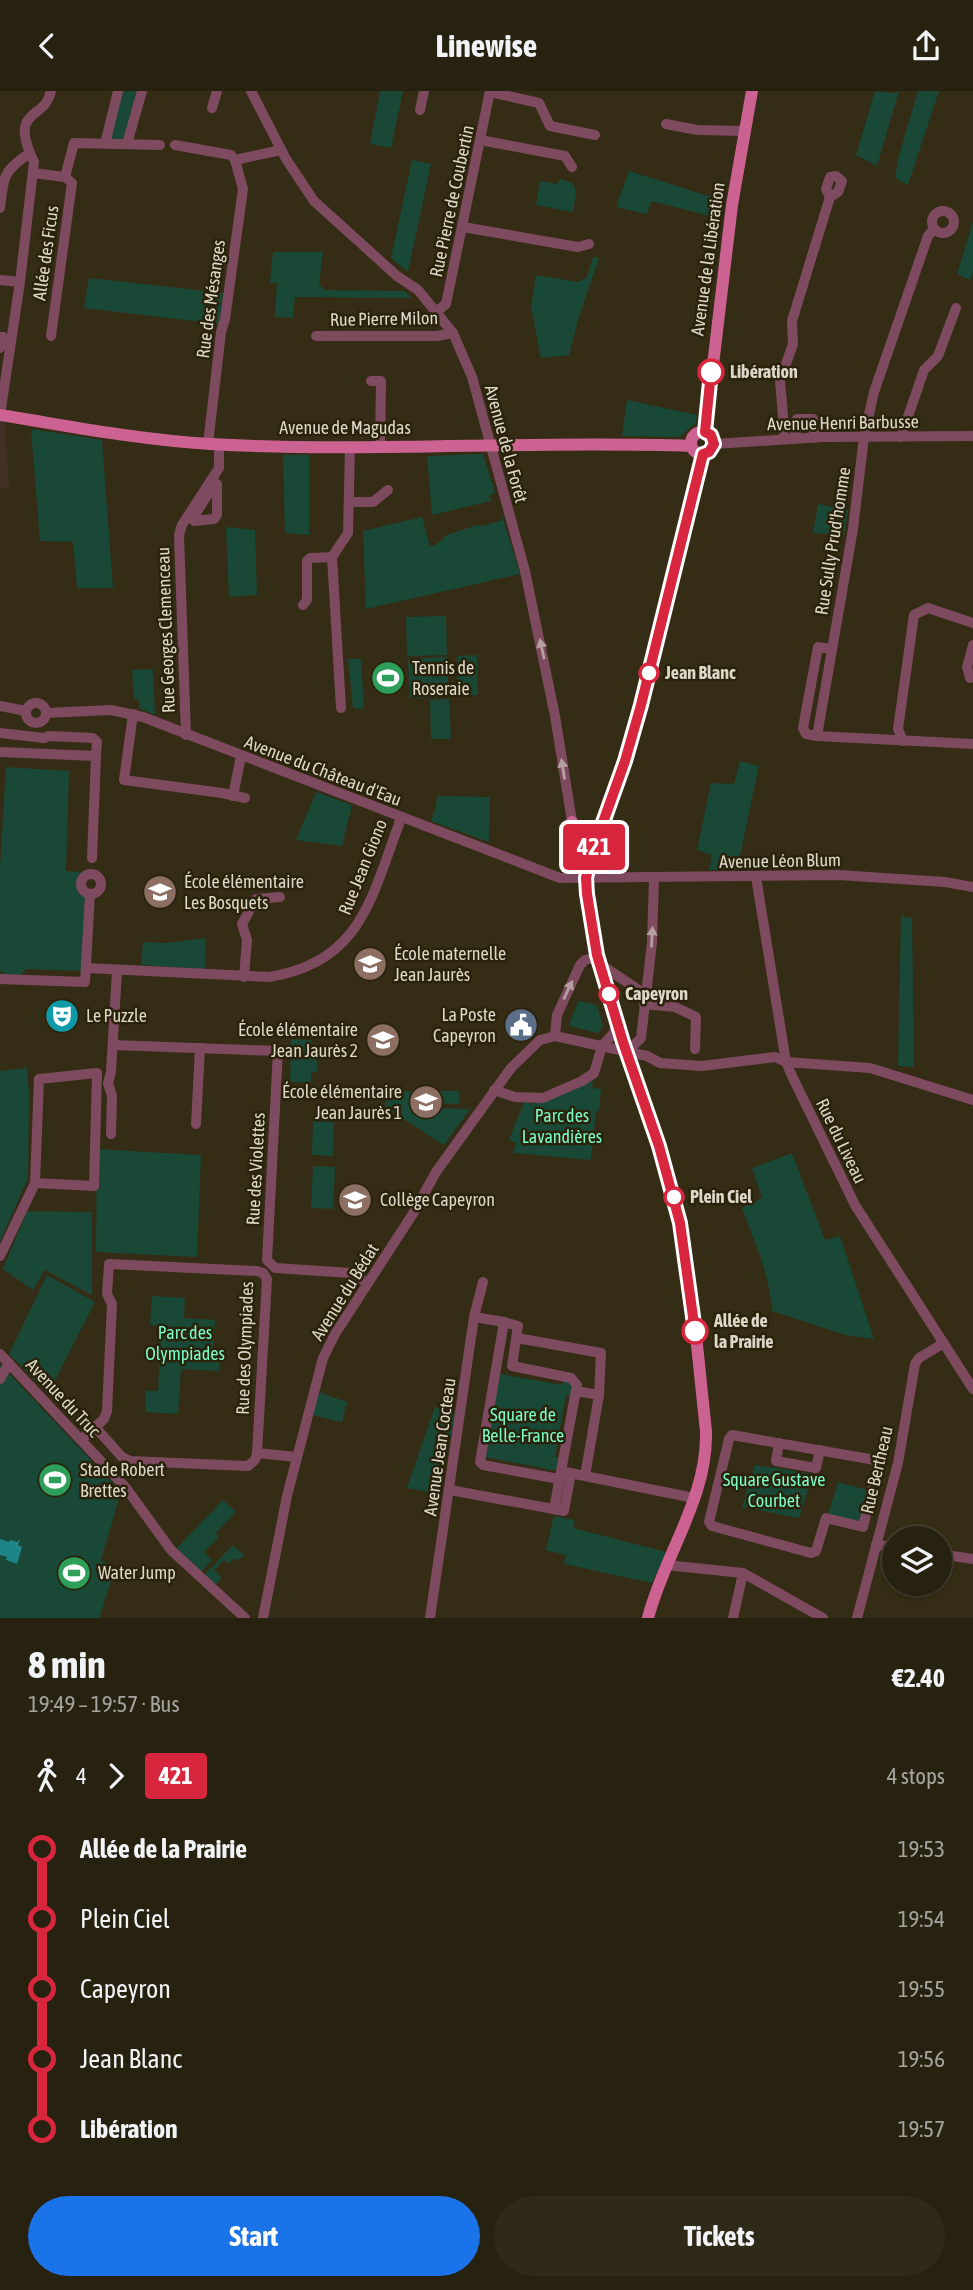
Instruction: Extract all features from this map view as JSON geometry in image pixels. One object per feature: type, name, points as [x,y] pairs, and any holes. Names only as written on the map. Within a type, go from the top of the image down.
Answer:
[{"type":"main road","name":"Avenue de la Libération","points":[[705,432],[732,205],[752,91]]},
{"type":"main road","name":"Avenue de Magudas","points":[[0,415],[214,444],[691,446]]},
{"type":"main road","points":[[648,1618],[701,1479],[706,1453],[706,1431],[683,1237],[659,1146],[599,960],[586,878],[641,705],[702,459],[714,444],[711,435],[705,432],[694,435],[691,446],[702,459]]},
{"type":"main road","points":[[572,822],[581,834],[589,835],[600,831]]},
{"type":"street","points":[[0,415],[20,282],[34,162],[24,141],[24,129],[27,119],[49,100],[51,91]]},
{"type":"street","points":[[105,144],[118,91]]},
{"type":"street","points":[[127,144],[142,91]]},
{"type":"street","points":[[212,108],[217,91]]},
{"type":"street","name":"Avenue de la Forêt","points":[[251,91],[281,150],[314,201],[349,235],[397,276],[418,290],[453,333],[472,377],[525,571],[544,657],[577,852],[586,878]]},
{"type":"street","points":[[420,110],[424,91]]},
{"type":"street","points":[[490,92],[539,103],[550,126],[595,135]]},
{"type":"street","name":"Rue Pierre de Coubertin","points":[[436,312],[446,304],[490,92]]},
{"type":"street","points":[[666,124],[697,130],[744,131]]},
{"type":"street","points":[[480,140],[565,156],[572,167]]},
{"type":"street","points":[[33,173],[65,177],[74,143],[160,145]]},
{"type":"street","points":[[175,145],[231,155],[235,160],[281,150]]},
{"type":"street","points":[[0,208],[5,174],[30,153]]},
{"type":"street","name":"Rue des Mésanges","points":[[214,444],[221,332],[243,191],[235,160]]},
{"type":"street","name":"Allée des Ficus","points":[[51,335],[72,183],[65,177]]},
{"type":"street","points":[[790,439],[780,381],[793,344],[792,321],[830,197]]},
{"type":"street","points":[[463,227],[578,247],[589,244]]},
{"type":"street","name":"Rue Sully Prud'homme","points":[[817,736],[853,529],[864,437],[874,392],[928,236],[934,229]]},
{"type":"street","points":[[0,280],[20,282]]},
{"type":"street","points":[[901,437],[924,370],[939,356],[956,308]]},
{"type":"street","name":"Rue Pierre Milon","points":[[316,335],[437,337],[453,333]]},
{"type":"street","points":[[0,337],[3,337],[0,348]]},
{"type":"street","points":[[371,381],[381,381],[380,446]]},
{"type":"street","points":[[790,439],[797,419],[805,418],[813,419],[814,438]]},
{"type":"street","name":"Avenue Henri Barbusse","points":[[714,444],[814,438],[973,436]]},
{"type":"street","name":"Rue Georges Clemenceau","points":[[182,525],[221,523],[219,468],[214,444]]},
{"type":"street","points":[[341,708],[332,557],[348,533],[350,446]]},
{"type":"street","name":"Rue Georges Clemenceau","points":[[186,734],[178,545],[182,525],[219,468]]},
{"type":"street","points":[[349,502],[373,502],[388,490]]},
{"type":"street","points":[[303,604],[307,600],[307,561],[310,558],[332,557]]},
{"type":"street","points":[[903,741],[898,729],[914,615],[928,608],[973,623]]},
{"type":"street","points":[[970,678],[967,667],[973,645]]},
{"type":"street","points":[[831,649],[818,646],[803,728],[806,734],[973,744]]},
{"type":"street","name":"Avenue du Château d'Eau","points":[[0,706],[26,711],[35,703],[44,707],[46,713],[98,709],[133,714],[560,878],[586,878]]},
{"type":"street","points":[[26,711],[28,720],[36,723],[42,721],[46,713]]},
{"type":"street","points":[[133,714],[124,780],[245,798]]},
{"type":"street","points":[[36,723],[36,754]]},
{"type":"street","points":[[0,733],[93,738],[97,742],[92,858]]},
{"type":"street","points":[[0,752],[96,757]]},
{"type":"street","points":[[233,796],[241,756]]},
{"type":"street","name":"Rue Jean Giono","points":[[86,968],[269,977],[310,967],[330,955],[360,922],[400,817]]},
{"type":"street","name":"Avenue Léon Blum","points":[[586,878],[859,875],[973,887]]},
{"type":"street","name":"Rue du Liveau","points":[[756,877],[786,1062],[855,1205],[973,1389]]},
{"type":"street","points":[[627,1052],[641,1038],[652,941],[653,879]]},
{"type":"street","points":[[0,979],[85,982],[90,894]]},
{"type":"street","points":[[244,977],[247,940],[242,924],[256,898],[280,897]]},
{"type":"street","points":[[695,1049],[696,1017],[675,1007],[645,999],[599,960],[584,960],[580,965],[556,1015],[555,1036],[647,1056],[660,1063],[702,1066],[775,1057],[786,1062],[848,1065],[870,1068],[973,1100]]},
{"type":"street","points":[[111,1134],[112,1096],[108,1083],[111,1072],[117,971]]},
{"type":"street","points":[[494,1090],[515,1097],[543,1098],[582,1081],[594,1073],[602,1046],[614,1033],[617,1019]]},
{"type":"street","name":"Avenue du Bédat","points":[[263,1618],[287,1496],[323,1358],[335,1334],[436,1172],[494,1090],[540,1040],[555,1036]]},
{"type":"street","points":[[113,1045],[200,1048],[196,1124]]},
{"type":"street","name":"Rue des Violettes","points":[[200,1048],[278,1051],[267,1260],[275,1268],[351,1273],[368,1283]]},
{"type":"street","points":[[0,1256],[35,1184],[39,1079],[97,1073],[93,1186],[35,1184]]},
{"type":"street","name":"Rue des Olympiades","points":[[96,1428],[107,1411],[112,1304],[107,1294],[109,1264],[257,1271],[263,1273],[267,1279],[257,1453]]},
{"type":"street","name":"Avenue Jean Cocteau","points":[[430,1618],[474,1317],[483,1282]]},
{"type":"street","points":[[450,1490],[564,1510],[564,1474],[577,1385],[571,1378],[512,1366],[518,1326],[474,1317]]},
{"type":"street","points":[[504,1322],[480,1462],[483,1465],[585,1476],[694,1498]]},
{"type":"street","points":[[517,1338],[601,1353],[599,1395],[585,1476]]},
{"type":"street","name":"Rue Bertheau","points":[[857,1618],[898,1463],[915,1364],[919,1358],[944,1343]]},
{"type":"street","name":"Avenue du Truc","points":[[0,1354],[126,1488],[171,1550],[244,1618]]},
{"type":"street","points":[[0,1378],[9,1363]]},
{"type":"street","points":[[576,1391],[599,1395]]},
{"type":"street","points":[[81,1440],[96,1428],[122,1457],[130,1461],[248,1466],[255,1460],[257,1453],[297,1457]]},
{"type":"street","points":[[732,1435],[820,1450],[875,1459],[878,1465],[863,1527],[827,1518],[816,1551],[811,1553],[712,1526],[709,1522],[732,1435]]},
{"type":"street","points":[[779,1443],[776,1461],[813,1468],[816,1468],[820,1450]]},
{"type":"street","points":[[701,1479],[719,1483]]},
{"type":"street","points":[[867,1509],[884,1515]]},
{"type":"street","points":[[876,1545],[882,1546]]},
{"type":"street","points":[[952,1556],[973,1559]]},
{"type":"street","points":[[666,1565],[743,1573],[816,1616]]},
{"type":"street","points":[[733,1618],[743,1573]]},
{"type":"shaded area","points":[[0,421],[5,422],[9,488],[0,489]]},
{"type":"green space","points":[[121,91],[139,91],[126,139],[122,142],[110,139]]},
{"type":"green space","points":[[380,91],[403,91],[391,148],[370,144]]},
{"type":"green space","points":[[875,91],[899,91],[877,166],[856,155]]},
{"type":"green space","points":[[918,91],[939,91],[908,185],[895,178]]},
{"type":"green space","points":[[412,160],[431,164],[408,272],[391,258]]},
{"type":"green space","points":[[629,171],[724,201],[721,219],[651,201],[647,214],[616,207]]},
{"type":"green space","points":[[560,179],[573,183],[576,193],[573,212],[536,205],[540,181],[557,184]]},
{"type":"green space","points":[[973,222],[973,272],[970,280],[957,274]]},
{"type":"green space","points":[[273,252],[323,252],[319,284],[324,290],[404,291],[412,298],[295,297],[293,318],[275,317],[277,283],[270,283]]},
{"type":"green space","points":[[593,257],[599,258],[569,355],[541,358],[531,307],[536,275],[578,282],[587,277]]},
{"type":"green space","points":[[89,278],[223,293],[219,324],[84,308]]},
{"type":"green space","points":[[627,400],[697,415],[696,423],[679,437],[622,436]]},
{"type":"green space","points":[[31,429],[102,440],[113,588],[77,588],[73,542],[40,541]]},
{"type":"green space","points":[[483,454],[495,493],[489,496],[491,501],[432,515],[427,456]]},
{"type":"green space","points":[[283,455],[309,455],[309,535],[285,533]]},
{"type":"green space","points":[[818,504],[848,510],[844,535],[813,533]]},
{"type":"green space","points":[[502,516],[520,574],[366,609],[363,531],[422,517],[430,546],[447,535],[500,521]]},
{"type":"green space","points":[[226,527],[255,530],[257,595],[229,597]]},
{"type":"green space","points":[[446,616],[447,655],[407,656],[406,617]]},
{"type":"green space","points":[[477,655],[478,695],[459,696],[457,656]]},
{"type":"green space","points":[[447,657],[449,697],[410,698],[408,659]]},
{"type":"green space","points":[[348,659],[361,659],[364,709],[353,708]]},
{"type":"green space","points":[[153,669],[155,715],[139,708],[139,700],[134,699],[132,670]]},
{"type":"green space","points":[[449,699],[451,739],[431,739],[430,700]]},
{"type":"green space","points":[[740,761],[759,766],[737,870],[709,870],[712,855],[697,850],[711,783],[734,784]]},
{"type":"green space","points":[[6,767],[69,771],[66,871],[81,872],[80,889],[86,900],[81,971],[26,969],[16,980],[0,971],[0,867]]},
{"type":"green space","points":[[316,792],[352,805],[342,846],[296,840]]},
{"type":"green space","points":[[437,796],[490,797],[489,842],[431,821]]},
{"type":"green space","points":[[901,916],[912,918],[914,1067],[898,1066]]},
{"type":"green space","points":[[206,938],[205,969],[141,965],[143,942],[165,943]]},
{"type":"green space","points":[[578,1001],[597,1005],[603,1026],[598,1033],[569,1026]]},
{"type":"green space","points":[[291,1039],[311,1040],[311,1052],[317,1052],[317,1072],[311,1072],[311,1082],[290,1082]]},
{"type":"green space","points":[[27,1068],[28,1178],[0,1241],[0,1071]]},
{"type":"green space","name":"Parc des Lavandières","points":[[593,1079],[592,1088],[601,1089],[591,1160],[513,1153],[516,1143],[509,1140],[524,1102],[535,1104],[536,1101]]},
{"type":"green space","points":[[422,1091],[424,1104],[432,1108],[470,1109],[444,1145],[385,1107],[387,1092]]},
{"type":"green space","points":[[434,1091],[459,1091],[459,1104],[434,1103]]},
{"type":"green space","points":[[313,1121],[334,1122],[333,1156],[312,1155]]},
{"type":"green space","points":[[97,1149],[201,1155],[197,1257],[96,1252]]},
{"type":"green space","points":[[792,1153],[825,1240],[840,1236],[874,1339],[845,1335],[772,1311],[765,1272],[742,1208],[762,1198],[752,1168]]},
{"type":"green space","points":[[313,1166],[335,1167],[333,1209],[311,1208]]},
{"type":"green space","points":[[27,1211],[92,1212],[92,1295],[45,1270],[33,1290],[3,1269]]},
{"type":"green space","points":[[47,1275],[95,1302],[48,1394],[9,1354]]},
{"type":"green space","name":"Parc des Olympiades","points":[[152,1296],[185,1298],[184,1318],[215,1320],[213,1352],[220,1353],[219,1371],[181,1369],[178,1414],[145,1412],[146,1391],[158,1391],[161,1326],[150,1325]]},
{"type":"green space","name":"Stade Robert Brettes","points":[[0,1364],[121,1492],[101,1560],[115,1568],[100,1616],[102,1618],[0,1618]]},
{"type":"green space","name":"Square de Belle-France","points":[[495,1373],[562,1385],[564,1379],[568,1380],[573,1388],[571,1396],[566,1395],[555,1457],[560,1458],[558,1471],[480,1456]]},
{"type":"green space","points":[[318,1392],[347,1402],[342,1422],[312,1415]]},
{"type":"green space","points":[[435,1407],[455,1414],[439,1494],[407,1488]]},
{"type":"green space","name":"Square Gustave Courbet","points":[[755,1465],[813,1474],[799,1518],[742,1507]]},
{"type":"green space","points":[[838,1482],[871,1491],[863,1527],[827,1518]]},
{"type":"green space","points":[[223,1500],[236,1512],[216,1533],[219,1537],[204,1552],[212,1560],[201,1572],[177,1548]]},
{"type":"green space","points":[[554,1516],[575,1520],[573,1528],[666,1552],[652,1583],[564,1564],[566,1555],[546,1550]]},
{"type":"green space","points":[[233,1545],[244,1555],[228,1564],[224,1560],[214,1570],[222,1578],[215,1585],[204,1575]]},
{"type":"water","points":[[0,1539],[17,1542],[20,1539],[18,1545],[22,1547],[17,1564],[0,1555]]},
{"type":"water","name":"Water Jump","points":[[70,1560],[85,1565],[78,1586],[64,1581]]},
{"type":"bus line","name":"421","points":[[695,1331],[680,1223],[659,1146],[623,1042],[597,955],[586,878],[641,705],[703,454],[709,452],[714,444],[711,435],[705,432],[711,372]]},
{"type":"place","name":"Libération","points":[[711,372]]},
{"type":"place","name":"Jean Blanc","points":[[649,673]]},
{"type":"place","name":"Tennis de Roseraie","points":[[388,678]]},
{"type":"place","name":"École élémentaire Les Bosquets","points":[[160,892]]},
{"type":"place","name":"École maternelle Jean Jaurès","points":[[370,964]]},
{"type":"place","name":"Capeyron","points":[[609,994]]},
{"type":"place","name":"Le Puzzle","points":[[62,1016]]},
{"type":"place","name":"La Poste Capeyron","points":[[521,1025]]},
{"type":"place","name":"École élémentaire Jean Jaurès 2","points":[[383,1040]]},
{"type":"place","name":"École élémentaire Jean Jaurès 1","points":[[426,1102]]},
{"type":"place","name":"Plein Ciel","points":[[674,1197]]},
{"type":"place","name":"Collège Capeyron","points":[[355,1200]]},
{"type":"place","name":"Allée de la Prairie","points":[[695,1331]]},
{"type":"place","name":"Stade Robert Brettes","points":[[55,1480]]},
{"type":"place","name":"Water Jump","points":[[74,1573]]}]
